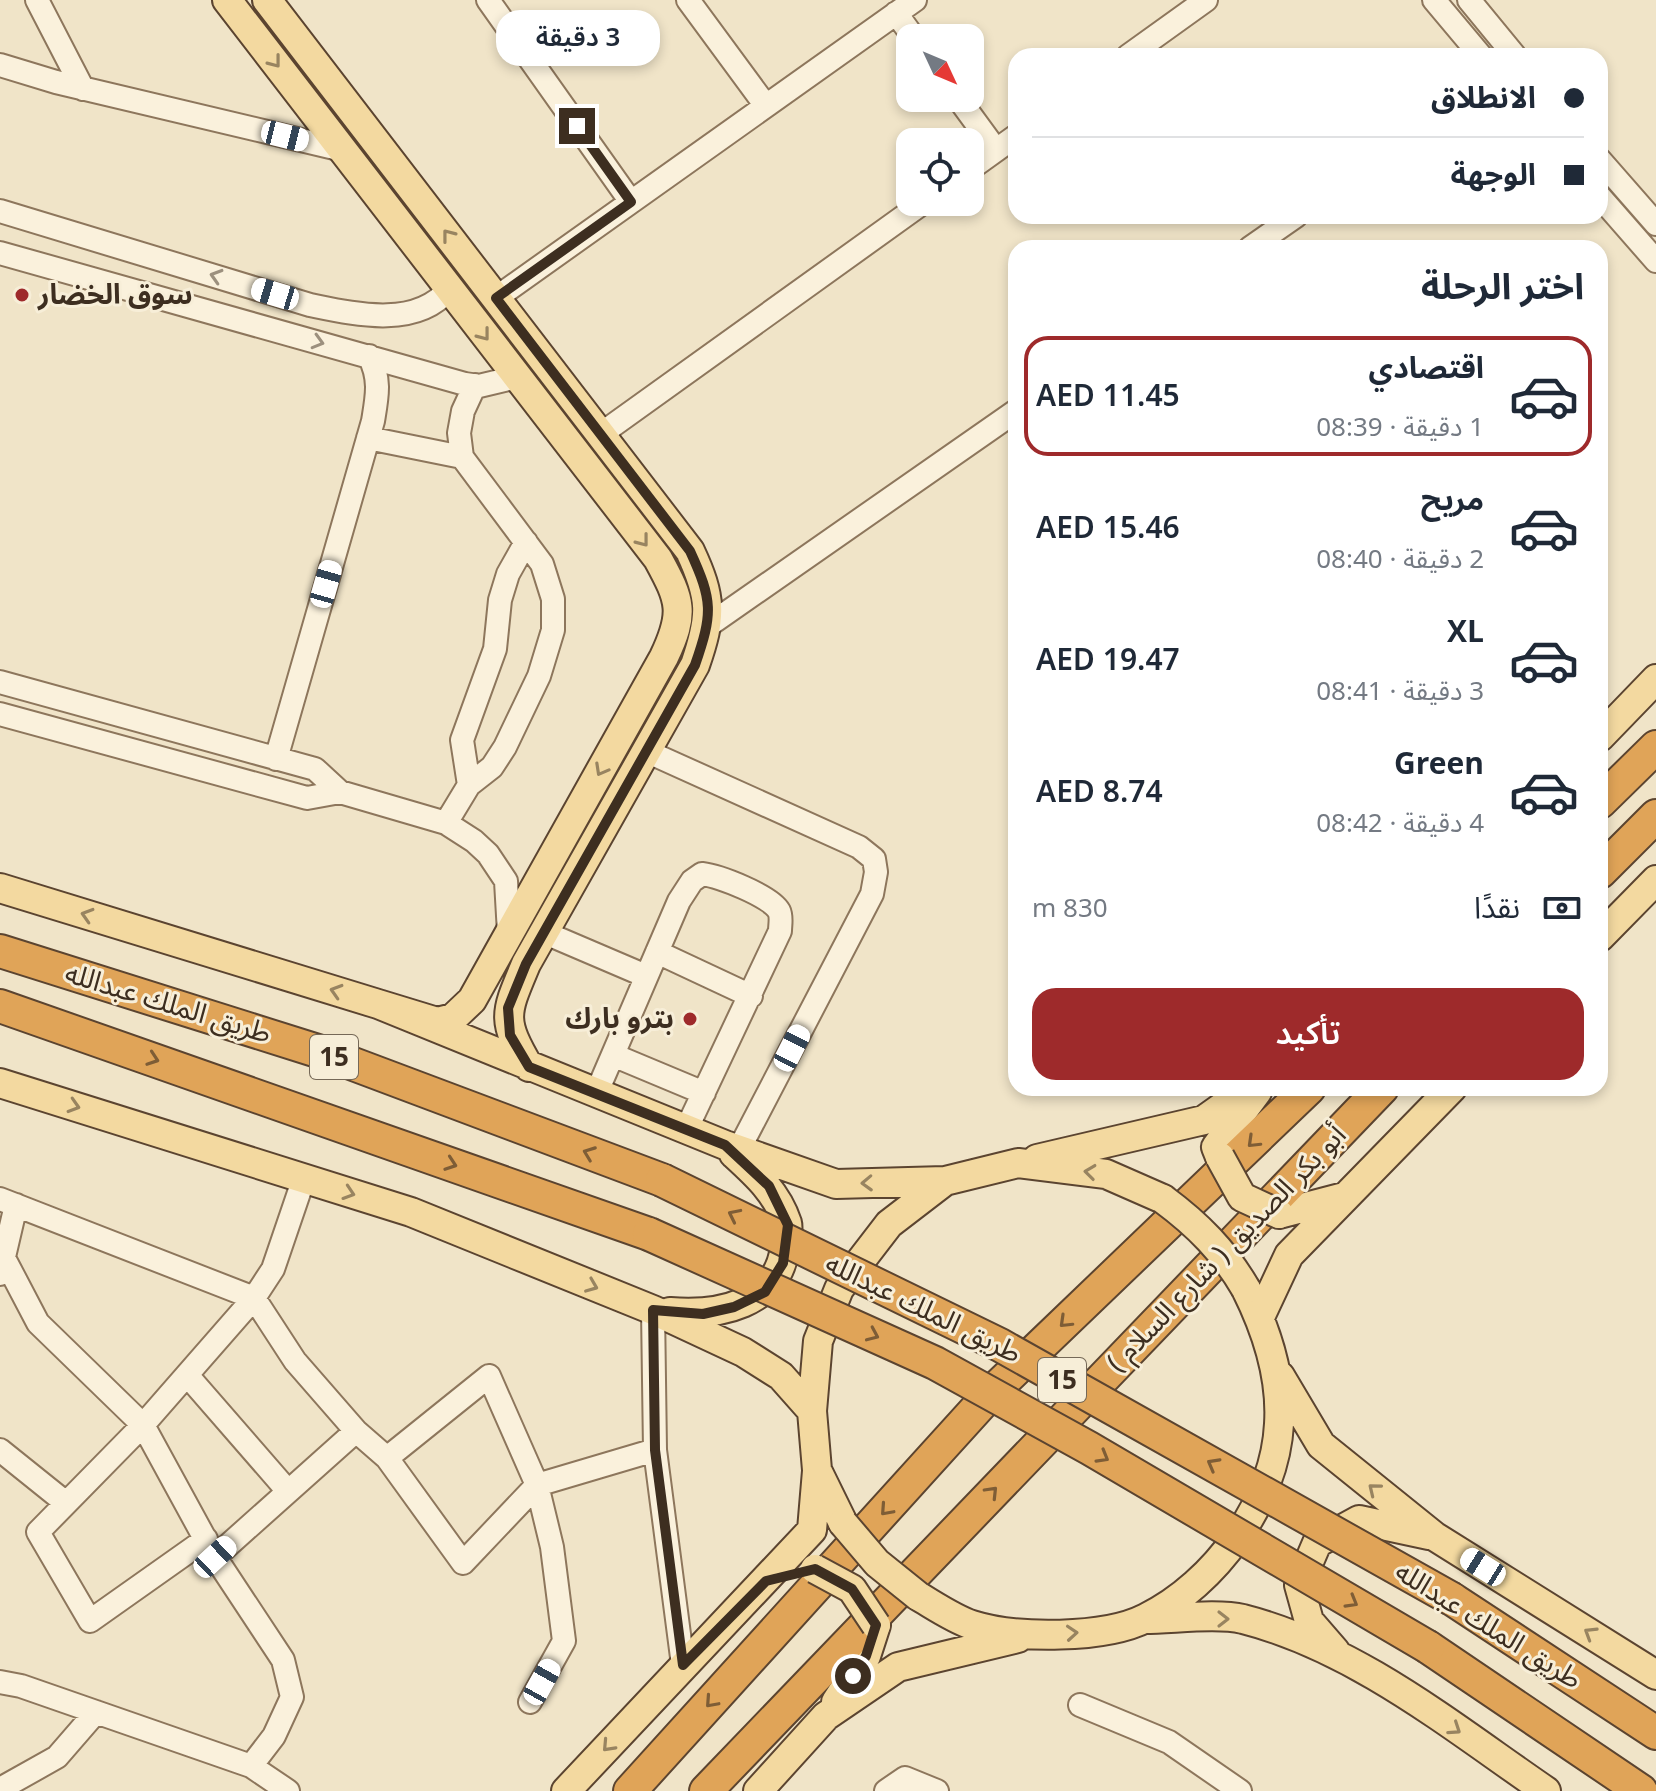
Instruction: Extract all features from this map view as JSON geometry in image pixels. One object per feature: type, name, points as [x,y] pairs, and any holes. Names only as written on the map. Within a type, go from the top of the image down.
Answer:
[{"type":"highway","points":[[1608,794],[1656,747]]},
{"type":"highway","points":[[1608,864],[1656,816]]},
{"type":"highway","name":"طريق الملك عبدالله","points":[[0,951],[324,1053],[662,1180],[1000,1345],[1452,1599],[1656,1733]]},
{"type":"highway","name":"طريق الملك عبدالله","points":[[0,1006],[649,1234],[935,1363],[1089,1448],[1428,1647],[1641,1791]]},
{"type":"highway","name":"( شارع السلام ) أبو بكر الصديق","points":[[630,1791],[990,1394],[1301,1096]]},
{"type":"highway","name":"( شارع السلام ) أبو بكر الصديق","points":[[706,1791],[1374,1096]]},
{"type":"main road","points":[[0,888],[437,1022],[453,1018],[472,1000],[679,625],[678,595],[658,559],[227,0]]},
{"type":"main road","points":[[267,0],[690,551],[708,589],[709,625],[695,665],[543,932],[508,1008],[510,1035],[529,1067]]},
{"type":"main road","points":[[1608,729],[1656,679]]},
{"type":"main road","points":[[1608,929],[1656,880]]},
{"type":"main road","points":[[378,1004],[733,1150],[836,1184],[945,1181],[1204,1120],[1238,1096]]},
{"type":"main road","points":[[0,1083],[411,1212],[653,1310],[743,1352],[781,1376],[812,1411]]},
{"type":"main road","points":[[1254,1096],[1216,1147],[1242,1197],[1279,1214],[1346,1196]]},
{"type":"main road","points":[[1260,1317],[1289,1255],[1444,1096]]},
{"type":"main road","points":[[653,1310],[703,1314],[734,1307],[765,1292],[783,1263],[788,1225],[769,1186],[733,1150]]},
{"type":"main road","points":[[1018,1163],[1106,1174],[1163,1199],[1203,1229],[1231,1262],[1246,1289],[1260,1317],[1276,1370],[1279,1424],[1273,1462],[1252,1515],[1220,1558],[1191,1588],[1145,1619]]},
{"type":"main road","points":[[566,1791],[812,1530],[817,1470],[812,1411],[818,1341],[839,1289],[889,1224],[945,1181]]},
{"type":"main road","points":[[1276,1370],[1321,1445],[1434,1536],[1656,1675]]},
{"type":"main road","points":[[817,1470],[843,1523],[877,1563],[918,1596],[971,1625],[1027,1636]]},
{"type":"main road","points":[[1338,1655],[1309,1621],[1299,1585],[1317,1543],[1359,1520],[1434,1536]]},
{"type":"main road","points":[[758,1791],[826,1716],[866,1656],[876,1625],[852,1589],[815,1569],[766,1581]]},
{"type":"main road","points":[[826,1716],[898,1667],[1027,1636],[1089,1632],[1145,1619],[1241,1619],[1338,1655],[1400,1691],[1546,1791]]},
{"type":"street","points":[[37,0],[83,89]]},
{"type":"street","points":[[488,0],[631,202]]},
{"type":"street","points":[[688,0],[766,106]]},
{"type":"street","points":[[496,298],[915,0]]},
{"type":"street","points":[[1139,48],[1206,0]]},
{"type":"street","points":[[1434,0],[1474,48]]},
{"type":"street","points":[[1469,0],[1508,48]]},
{"type":"street","points":[[896,13],[904,24]]},
{"type":"street","points":[[0,65],[83,89],[343,150]]},
{"type":"street","points":[[968,112],[996,150]]},
{"type":"street","points":[[984,159],[1008,142]]},
{"type":"street","points":[[1608,169],[1656,224]]},
{"type":"street","points":[[1608,206],[1656,261]]},
{"type":"street","points":[[0,211],[323,307],[381,316],[424,308],[441,299],[449,289]]},
{"type":"street","points":[[601,434],[905,216]]},
{"type":"street","points":[[1262,240],[1284,224]]},
{"type":"street","points":[[50,226],[62,270]]},
{"type":"street","points":[[0,253],[475,385],[517,377]]},
{"type":"street","points":[[265,326],[275,294]]},
{"type":"street","points":[[276,759],[368,438],[378,387],[377,371],[369,356]]},
{"type":"street","points":[[446,823],[469,785],[492,767],[505,747],[539,676],[553,630],[553,599],[542,564],[462,457],[459,433],[475,385]]},
{"type":"street","points":[[709,625],[1008,417]]},
{"type":"street","points":[[368,438],[462,457]]},
{"type":"street","points":[[469,785],[462,757],[462,740],[495,649],[500,600],[508,574],[526,542]]},
{"type":"street","points":[[0,682],[315,769],[340,792],[446,823],[474,841],[498,865],[508,891],[509,934]]},
{"type":"street","points":[[0,714],[307,798],[340,792]]},
{"type":"street","points":[[172,761],[178,733]]},
{"type":"street","points":[[646,751],[859,847],[874,859],[876,872],[872,894],[733,1150]]},
{"type":"street","points":[[596,1094],[679,901],[692,881],[702,874],[716,875],[772,903],[781,914],[780,931],[686,1130]]},
{"type":"street","points":[[543,932],[646,976]]},
{"type":"street","points":[[657,952],[751,996]]},
{"type":"street","points":[[613,1055],[704,1093]]},
{"type":"street","points":[[304,1178],[273,1269],[254,1298],[143,1425],[38,1532],[90,1621],[210,1548],[287,1490],[356,1431]]},
{"type":"street","points":[[251,1766],[274,1736],[292,1697],[283,1660],[210,1548],[143,1425],[38,1323],[3,1267],[8,1202],[254,1298],[295,1361],[356,1431],[387,1458],[463,1563],[537,1485],[655,1450]]},
{"type":"street","points":[[653,1310],[655,1450],[683,1665]]},
{"type":"street","points":[[187,1375],[287,1490]]},
{"type":"street","points":[[387,1458],[489,1376],[537,1485],[552,1547],[564,1641],[530,1702]]},
{"type":"street","points":[[0,1450],[66,1503]]},
{"type":"street","points":[[0,1682],[251,1766],[288,1791]]},
{"type":"street","points":[[1080,1705],[1169,1742],[1240,1791]]},
{"type":"street","points":[[0,1789],[57,1757],[96,1712]]},
{"type":"street","points":[[886,1791],[905,1778],[937,1791]]},
{"type":"place","name":"سوق الخضار","points":[[22,295]]},
{"type":"place","name":"بترو بارك","points":[[690,1019]]},
{"type":"route","points":[[577,126],[631,202],[496,298],[690,551],[708,589],[709,625],[695,665],[526,964],[508,1008],[510,1035],[529,1067],[725,1145],[769,1186],[788,1225],[783,1263],[765,1292],[734,1307],[703,1314],[653,1310],[655,1450],[683,1665],[766,1581],[798,1570],[815,1569],[852,1589],[876,1625],[866,1656],[853,1676]]}]
